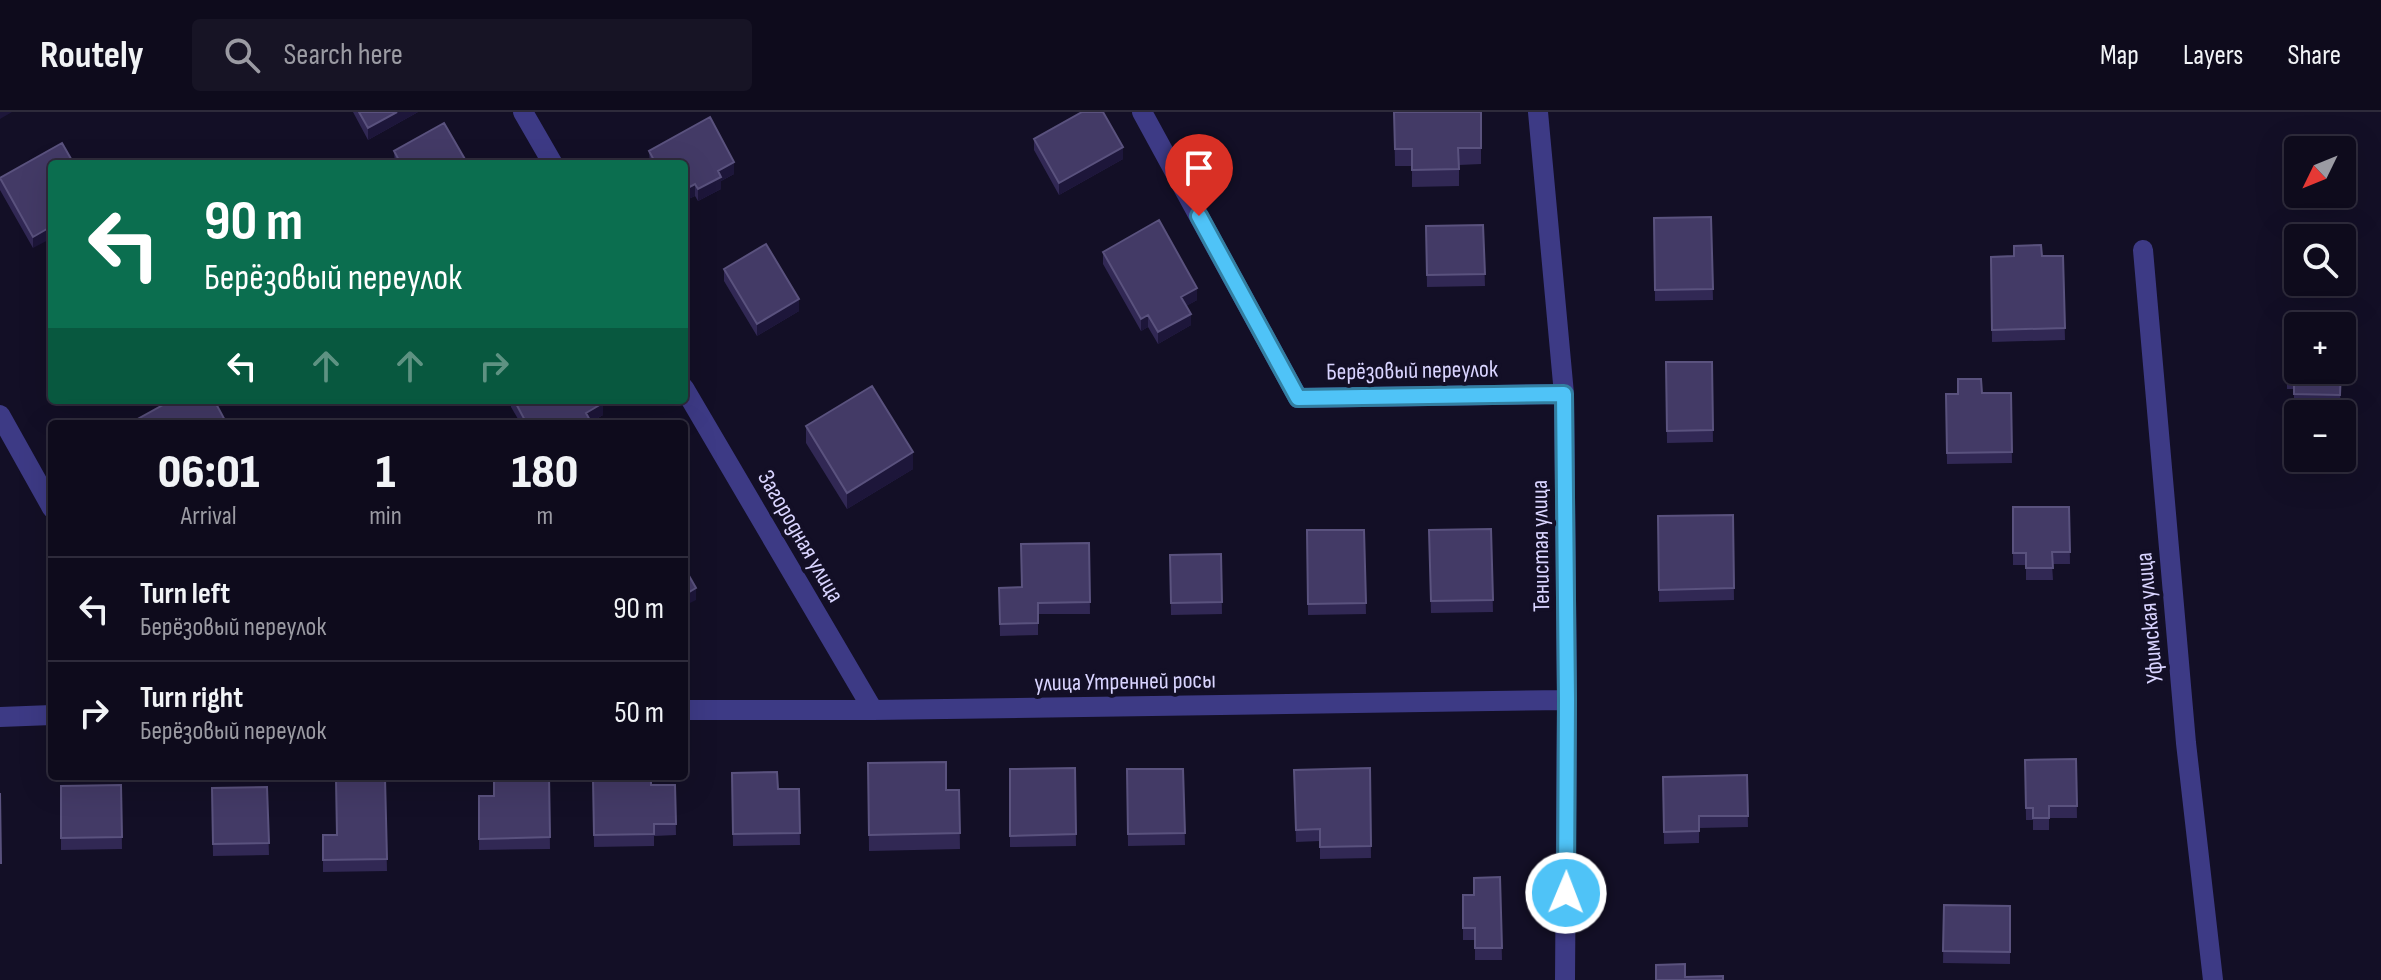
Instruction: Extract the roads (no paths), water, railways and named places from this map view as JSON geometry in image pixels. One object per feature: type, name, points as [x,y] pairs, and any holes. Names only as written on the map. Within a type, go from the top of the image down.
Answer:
[{"type":"street","points":[[523,112],[551,160]]},
{"type":"street","name":"Берёзовый переулок","points":[[1142,112],[1298,398],[1564,394]]},
{"type":"street","name":"Тенистая улица","points":[[1538,112],[1564,394],[1567,700],[1565,980]]},
{"type":"street","name":"Уфимская улица","points":[[2143,250],[2186,743],[2213,980]]},
{"type":"street","name":"Загородная улица","points":[[688,395],[873,710]]},
{"type":"street","points":[[0,415],[48,501]]},
{"type":"street","name":"улица Утренней росы","points":[[688,710],[1567,700]]},
{"type":"street","points":[[0,717],[48,715]]}]
